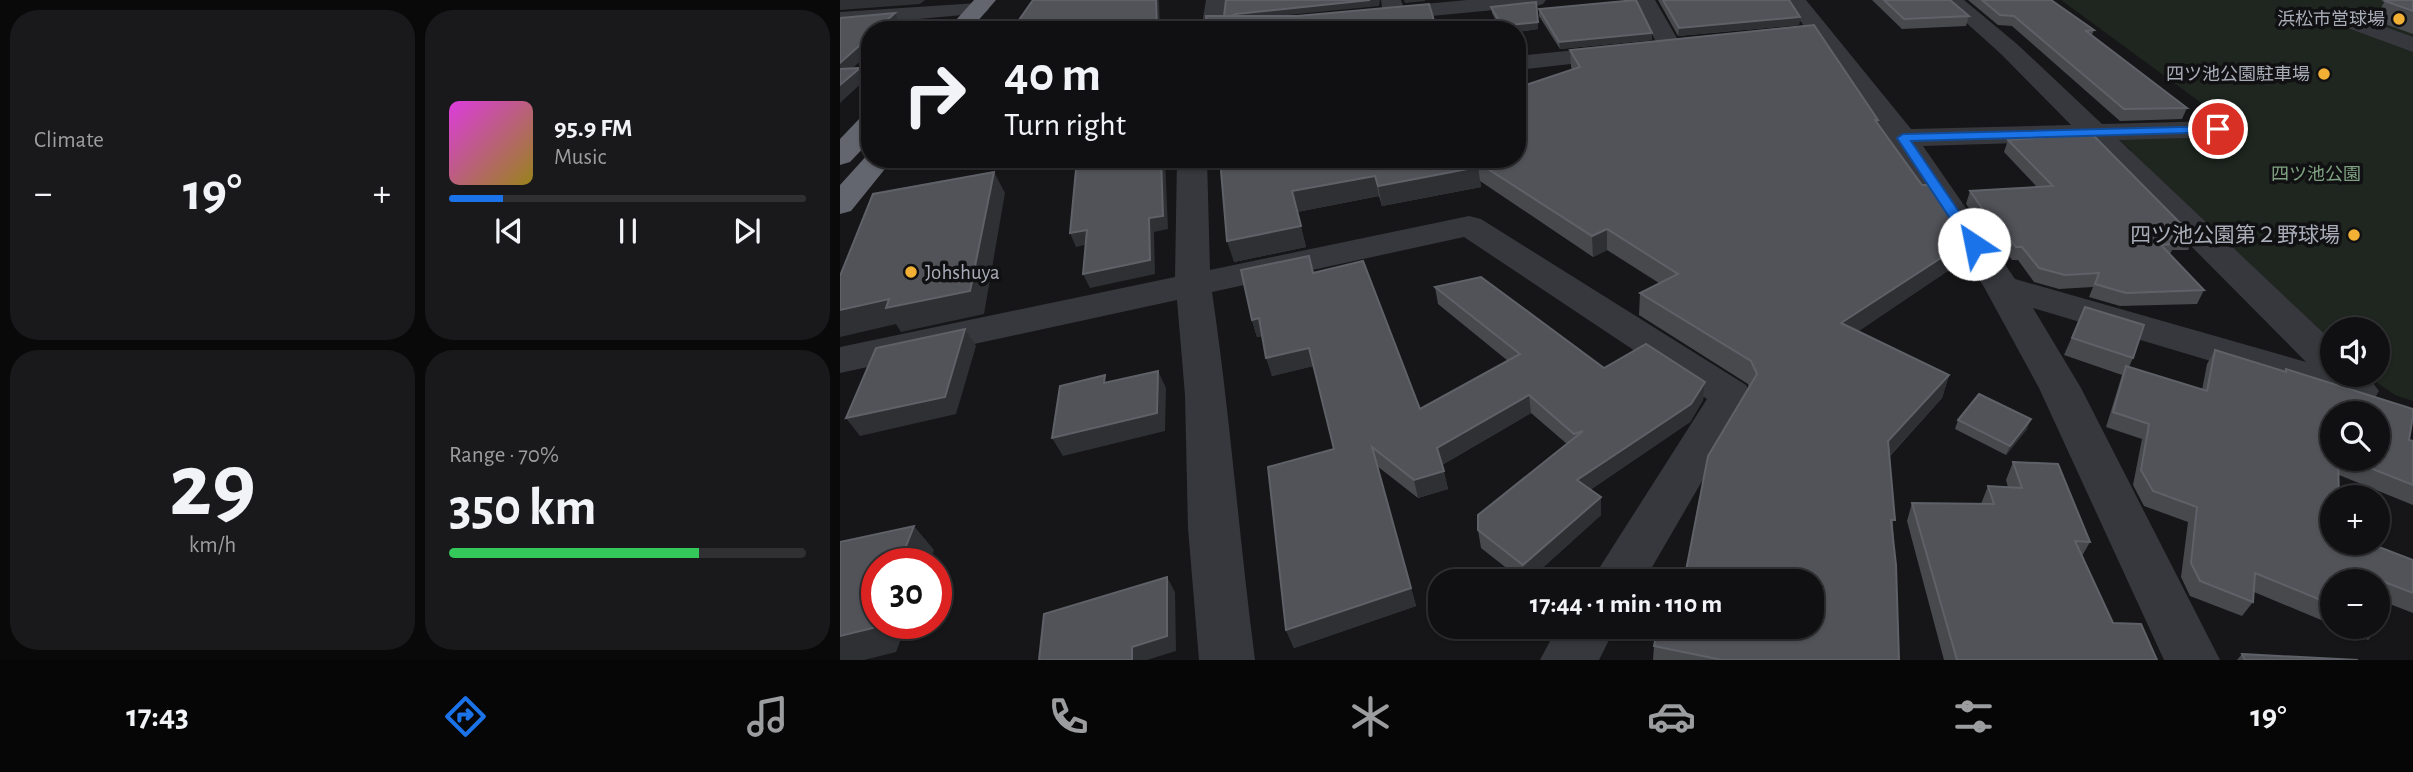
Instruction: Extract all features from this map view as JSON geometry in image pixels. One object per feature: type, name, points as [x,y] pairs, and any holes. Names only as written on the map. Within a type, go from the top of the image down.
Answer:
[{"type":"highway","points":[[966,21],[982,4]]},
{"type":"highway","points":[[840,156],[861,134]]},
{"type":"highway","points":[[840,204],[871,168]]},
{"type":"street","points":[[1213,21],[1216,0]]},
{"type":"street","points":[[1329,20],[1393,6],[1536,0]]},
{"type":"street","points":[[1645,0],[1670,47]]},
{"type":"street","points":[[1795,0],[1903,138],[2002,287],[2060,388],[2192,660]]},
{"type":"street","points":[[1951,0],[2009,49],[2320,349]]},
{"type":"street","points":[[840,19],[982,4]]},
{"type":"street","points":[[2353,22],[2413,45]]},
{"type":"street","points":[[1779,36],[1819,32]]},
{"type":"street","points":[[1526,63],[1697,44]]},
{"type":"street","points":[[1903,138],[2218,129]]},
{"type":"street","points":[[1192,168],[1193,284],[1206,395],[1213,528],[1227,660]]},
{"type":"street","points":[[840,360],[1469,226],[1731,395],[1624,569]]},
{"type":"street","points":[[2002,287],[2320,373]]},
{"type":"street","points":[[1568,660],[1581,639]]},
{"type":"green space","name":"四ツ池公園","points":[[2061,0],[2413,0],[2413,401],[2395,395],[2383,387],[2390,387],[2390,317],[2320,317],[2320,332],[2205,223],[2126,153],[2131,150],[2107,130],[2230,124]]},
{"type":"building","points":[[1033,0],[1156,0],[1157,21],[1018,21]]},
{"type":"building","points":[[1226,0],[1370,0],[1224,16]]},
{"type":"building","points":[[1636,0],[1652,33],[1559,42],[1539,9]]},
{"type":"building","points":[[1663,0],[1789,0],[1800,17],[1679,28]]},
{"type":"building","points":[[1884,0],[1950,0],[1969,16],[1904,19]]},
{"type":"building","points":[[1982,0],[2051,0],[2094,30],[2086,31],[2187,108],[2124,109],[2014,16],[2000,15]]},
{"type":"building","points":[[2413,0],[2413,11],[2385,1]]},
{"type":"building","points":[[1536,2],[1538,22],[1499,21],[1491,7]]},
{"type":"building","points":[[1429,4],[1434,21],[1207,21],[1206,16],[1297,16]]},
{"type":"building","points":[[895,13],[886,21],[861,21],[861,44],[840,63],[840,18]]},
{"type":"building","points":[[1814,25],[1878,120],[1875,120],[1922,185],[1934,185],[1970,239],[1841,323],[1949,375],[1888,441],[1895,520],[1891,520],[1896,565],[1899,660],[1722,660],[1654,646],[1655,639],[1824,639],[1824,569],[1686,569],[1708,456],[1757,374],[1751,361],[1640,293],[1678,274],[1607,229],[1592,236],[1486,168],[1526,168],[1526,85],[1580,67],[1570,50]]},
{"type":"building","points":[[860,68],[840,85],[840,69]]},
{"type":"building","points":[[2092,134],[2194,237],[2168,237],[2175,244],[2161,245],[2204,290],[2126,293],[2095,284],[2099,273],[2065,275],[2039,268],[2022,247],[2016,247],[2000,226],[1996,228],[1970,191],[2053,186],[2008,140]]},
{"type":"building","points":[[1076,168],[1161,168],[1163,216],[1149,218],[1150,260],[1083,274],[1087,230],[1070,233]]},
{"type":"building","points":[[1221,168],[1473,168],[1378,186],[1375,176],[1292,191],[1301,226],[1227,241]]},
{"type":"building","points":[[994,172],[970,291],[886,308],[889,299],[840,310],[840,276],[873,194]]},
{"type":"building","points":[[1309,256],[1313,273],[1363,261],[1420,409],[1520,354],[1435,287],[1481,277],[1604,368],[1646,344],[1705,382],[1691,404],[1577,480],[1601,497],[1523,565],[1478,530],[1478,515],[1583,431],[1574,434],[1529,395],[1437,448],[1444,471],[1414,480],[1372,447],[1411,588],[1286,630],[1268,467],[1334,449],[1309,348],[1266,358],[1259,318],[1252,320],[1241,270]]},
{"type":"building","points":[[2085,307],[2144,325],[2133,358],[2072,338]]},
{"type":"building","points":[[965,329],[945,397],[846,418],[876,348]]},
{"type":"building","points":[[2215,350],[2320,380],[2320,387],[2343,387],[2388,401],[2320,401],[2320,471],[2338,471],[2339,485],[2320,485],[2320,555],[2390,555],[2390,551],[2413,560],[2413,593],[2390,584],[2390,569],[2320,569],[2320,600],[2255,573],[2253,602],[2200,581],[2191,563],[2197,507],[2153,491],[2141,470],[2149,424],[2113,412],[2126,366],[2207,391]]},
{"type":"building","points":[[1158,371],[1157,413],[1052,438],[1060,386],[1105,375],[1104,383]]},
{"type":"building","points":[[1979,394],[2031,419],[2010,446],[1958,420]]},
{"type":"building","points":[[2390,402],[2413,409],[2409,440],[2413,441],[2413,485],[2378,471],[2390,471]]},
{"type":"building","points":[[2013,462],[2058,464],[2090,542],[2075,541],[2113,623],[2141,624],[2157,660],[1957,660],[1912,503],[1994,504],[1988,486],[2022,488]]},
{"type":"building","points":[[914,526],[905,548],[861,548],[861,631],[840,636],[840,542]]},
{"type":"building","points":[[1167,577],[1167,636],[1132,647],[1132,660],[1039,660],[1044,614]]},
{"type":"building","points":[[2242,654],[2358,660],[2245,660]]},
{"type":"place","name":"浜松市営球場","points":[[2399,19]]},
{"type":"place","name":"四ツ池公園駐車場","points":[[2324,74]]},
{"type":"place","name":"四ツ池公園第２野球場","points":[[2354,235]]},
{"type":"place","name":"Johshuya","points":[[911,272]]},
{"type":"route","points":[[1974,244],[1903,138],[2218,129]]}]
